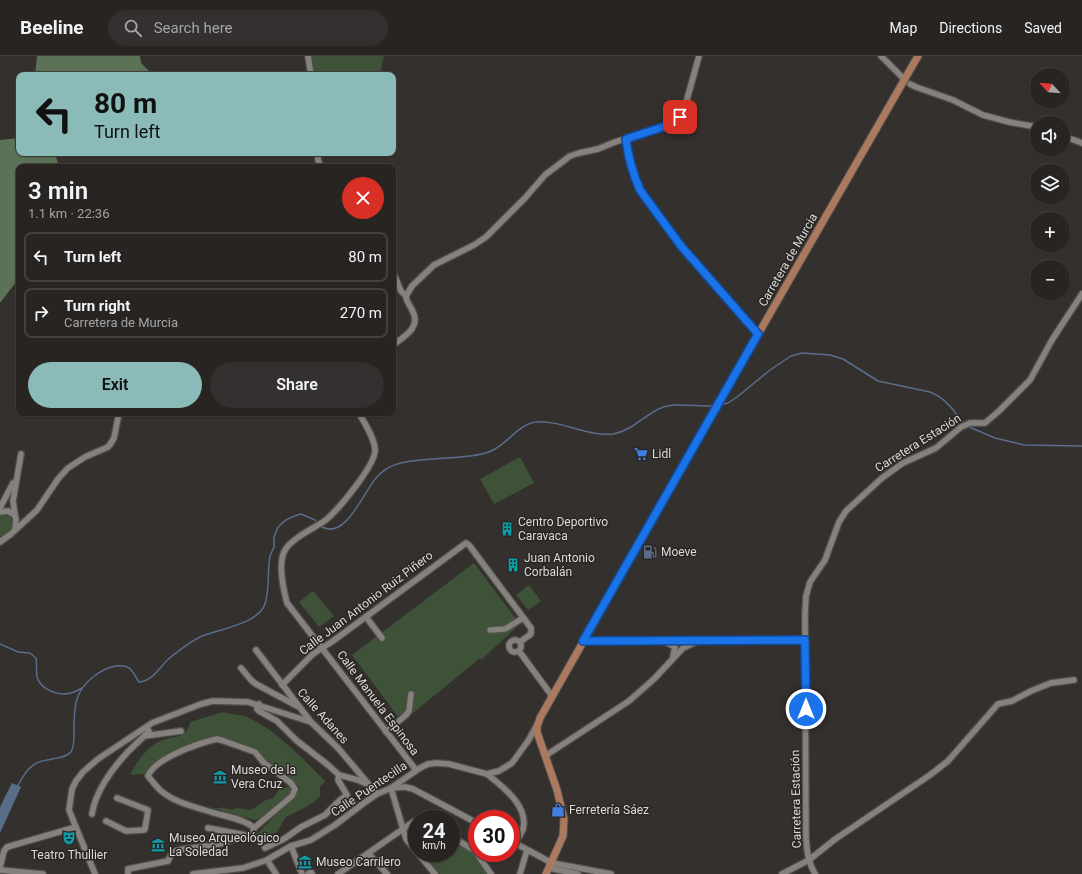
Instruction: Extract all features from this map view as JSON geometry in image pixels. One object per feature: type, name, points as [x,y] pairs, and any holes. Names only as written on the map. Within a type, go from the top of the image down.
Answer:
[{"type":"main road","name":"Carretera de Murcia","points":[[538,725],[552,696],[758,334],[907,82],[918,56]]},
{"type":"main road","points":[[538,725],[540,742],[557,790],[564,819],[563,836],[549,868]]},
{"type":"street","points":[[308,56],[311,72]]},
{"type":"street","points":[[406,296],[412,286],[429,269],[439,262],[474,245],[486,237],[545,176],[565,159],[574,154],[598,149],[675,122],[680,117],[686,103],[700,56]]},
{"type":"street","points":[[881,56],[907,82],[916,88],[953,100],[983,115],[1030,126]]},
{"type":"street","points":[[626,139],[630,162],[640,190],[681,246],[758,334]]},
{"type":"street","points":[[1070,139],[1082,143]]},
{"type":"street","points":[[396,279],[401,291],[406,296],[416,322],[413,327],[396,342]]},
{"type":"street","name":"Carretera Estación","points":[[815,874],[809,860],[806,838],[805,640],[807,588],[812,576],[825,560],[839,522],[846,511],[882,478],[903,463],[936,448],[956,430],[965,425],[970,423],[985,423],[1030,380],[1052,340],[1082,294]]},
{"type":"street","points":[[0,542],[37,510],[58,479],[68,468],[85,457],[108,447],[116,432],[119,416]]},
{"type":"street","name":"Calle Manuela Espinosa","points":[[360,416],[374,443],[375,454],[371,464],[336,511],[324,522],[288,546],[282,557],[282,574],[287,603],[416,770]]},
{"type":"street","points":[[15,530],[16,520],[12,506],[16,475],[21,454]]},
{"type":"street","points":[[0,508],[16,475]]},
{"type":"street","points":[[0,512],[8,512],[15,515]]},
{"type":"street","name":"Calle Juan Antonio Ruiz Piñero","points":[[282,685],[308,659],[322,648],[461,546],[468,544],[523,618]]},
{"type":"street","points":[[366,617],[382,638]]},
{"type":"street","points":[[490,630],[505,629],[523,618],[532,631],[529,636],[520,642]]},
{"type":"street","points":[[520,642],[513,640],[509,647],[512,652],[516,653],[520,651]]},
{"type":"street","points":[[662,640],[675,647],[670,662]]},
{"type":"street","points":[[545,756],[629,701],[654,679],[683,648],[702,640]]},
{"type":"street","points":[[583,641],[805,640]]},
{"type":"street","points":[[520,642],[522,647],[520,651]]},
{"type":"street","name":"Calle Adanes","points":[[256,650],[311,722],[338,748],[377,794]]},
{"type":"street","points":[[520,651],[552,696]]},
{"type":"street","points":[[241,668],[256,684],[299,707]]},
{"type":"street","points":[[782,874],[809,860],[834,840],[930,775],[948,761],[998,704],[1012,701],[1031,690],[1051,683],[1074,680]]},
{"type":"street","points":[[386,732],[409,711],[411,694]]},
{"type":"street","points":[[95,874],[69,810],[72,789],[76,781],[83,772],[98,759],[152,723],[201,704],[213,701],[238,700],[259,704],[311,722]]},
{"type":"street","points":[[259,704],[257,709],[259,711],[277,721],[296,740],[339,775],[358,780],[370,786]]},
{"type":"street","points":[[486,774],[494,772],[512,763],[538,725]]},
{"type":"street","points":[[92,814],[100,794],[116,766],[148,731],[146,728]]},
{"type":"street","points":[[144,736],[181,731]]},
{"type":"street","points":[[528,741],[534,738],[540,742]]},
{"type":"street","points":[[128,871],[168,861],[172,853],[178,850],[215,845],[252,835],[254,828],[292,796],[295,788],[264,762],[255,752],[224,740],[203,742],[171,756],[150,772],[148,776],[161,790],[172,797],[203,810],[239,820],[251,825],[254,828]]},
{"type":"street","name":"Calle Puentecilla","points":[[193,874],[243,868],[266,860],[291,846],[319,836],[377,794],[391,788],[416,770],[428,764],[437,762],[449,764],[486,774]]},
{"type":"street","points":[[486,774],[510,794],[519,807],[523,819],[523,828],[520,832]]},
{"type":"street","points":[[265,848],[284,839],[301,826],[325,815],[346,795],[338,780],[339,775]]},
{"type":"street","points":[[408,843],[391,788],[405,787],[413,789],[468,818]]},
{"type":"street","points":[[106,821],[126,831],[144,830],[145,828],[148,810],[117,798]]},
{"type":"street","points":[[0,867],[4,851],[7,847],[76,827]]},
{"type":"street","points":[[338,874],[394,836],[404,832],[408,827]]},
{"type":"street","points":[[208,828],[248,836]]},
{"type":"street","points":[[233,839],[238,837],[236,833]]},
{"type":"street","points":[[394,836],[400,837],[408,843]]},
{"type":"street","points":[[291,846],[302,874]]},
{"type":"street","points":[[520,846],[549,868],[578,874]]},
{"type":"street","points":[[520,874],[527,850]]},
{"type":"street","points":[[369,854],[387,874]]},
{"type":"street","points":[[266,860],[276,874]]},
{"type":"street","points":[[425,862],[435,874]]},
{"type":"street","points":[[483,862],[491,874]]},
{"type":"street","points":[[549,868],[611,874]]},
{"type":"street","points":[[0,870],[43,874]]},
{"type":"street","points":[[308,874],[311,872],[312,874]]},
{"type":"green space","points":[[37,56],[140,56],[141,63],[150,72],[35,72]]},
{"type":"green space","points":[[308,56],[384,56],[380,72],[311,72]]},
{"type":"green space","points":[[16,138],[16,156],[56,156],[58,164],[16,164],[16,282],[0,303],[0,140]]},
{"type":"green space","points":[[520,457],[534,483],[494,504],[480,479]]},
{"type":"green space","points":[[0,514],[10,515],[14,519],[14,525],[12,529],[0,540]]},
{"type":"green space","points":[[474,563],[520,624],[481,660],[480,658],[402,722],[352,655]]},
{"type":"green space","points":[[529,585],[541,601],[528,610],[516,595]]},
{"type":"green space","points":[[313,591],[334,616],[319,627],[299,602]]},
{"type":"green space","points":[[223,712],[247,717],[269,730],[298,754],[325,781],[320,787],[320,797],[308,806],[286,817],[277,832],[258,839],[256,835],[297,793],[300,787],[239,742],[221,737],[205,740],[171,754],[143,774],[130,775],[135,765],[149,748],[163,740],[182,735],[189,728],[190,722]]},
{"type":"green space","points":[[289,787],[291,793],[263,817],[255,820],[213,808],[221,807],[232,810],[236,808],[251,810],[266,800],[273,798],[280,788]]},
{"type":"green space","points":[[460,844],[468,849],[468,862],[479,862],[488,874],[440,874],[429,862],[460,862]]},
{"type":"green space","points":[[308,862],[314,871],[308,874],[302,874],[299,866]]},
{"type":"water","points":[[12,783],[21,787],[0,833],[0,807]]},
{"type":"waterway","points":[[721,405],[728,403],[737,397],[770,370],[791,356],[802,353],[830,355],[843,359],[878,381],[930,392],[936,395],[949,405],[964,424]]},
{"type":"waterway","points":[[320,526],[329,529],[337,527],[345,522],[376,478],[384,470],[397,464],[410,461],[461,457],[485,453],[498,447],[530,423],[555,423],[594,433],[613,434],[626,430],[655,411],[666,406],[715,406]]},
{"type":"waterway","points":[[967,426],[995,438],[1024,445],[1082,446]]},
{"type":"waterway","points":[[17,787],[26,773],[35,764],[60,758],[71,752],[74,743],[74,718],[76,703],[81,690],[92,678],[106,669],[125,666],[133,672],[139,682],[144,681],[149,679],[168,659],[194,640],[202,636],[238,625],[255,616],[261,611],[267,598],[270,556],[274,547],[275,533],[280,525],[287,519],[301,514],[315,520],[317,524]]},
{"type":"waterway","points":[[0,644],[18,652],[30,653],[36,658],[37,677],[41,684],[48,690],[64,694],[71,693],[82,688]]},
{"type":"place","name":"Lidl","points":[[641,454]]},
{"type":"place","name":"Centro Deportivo Caravaca","points":[[507,529]]},
{"type":"place","name":"Moeve","points":[[650,552]]},
{"type":"place","name":"Juan Antonio Corbalán","points":[[513,565]]},
{"type":"place","name":"Museo de la Vera Cruz","points":[[220,777]]},
{"type":"place","name":"Ferretería Sáez","points":[[558,810]]},
{"type":"place","name":"Teatro Thullier","points":[[69,838]]},
{"type":"place","name":"Museo Arqueológico La Soledad","points":[[158,845]]},
{"type":"place","name":"Museo Carrilero","points":[[305,862]]},
{"type":"route","points":[[680,117],[669,125],[626,139],[633,172],[640,190],[681,246],[714,286],[758,334],[583,641],[805,640],[806,709]]}]
